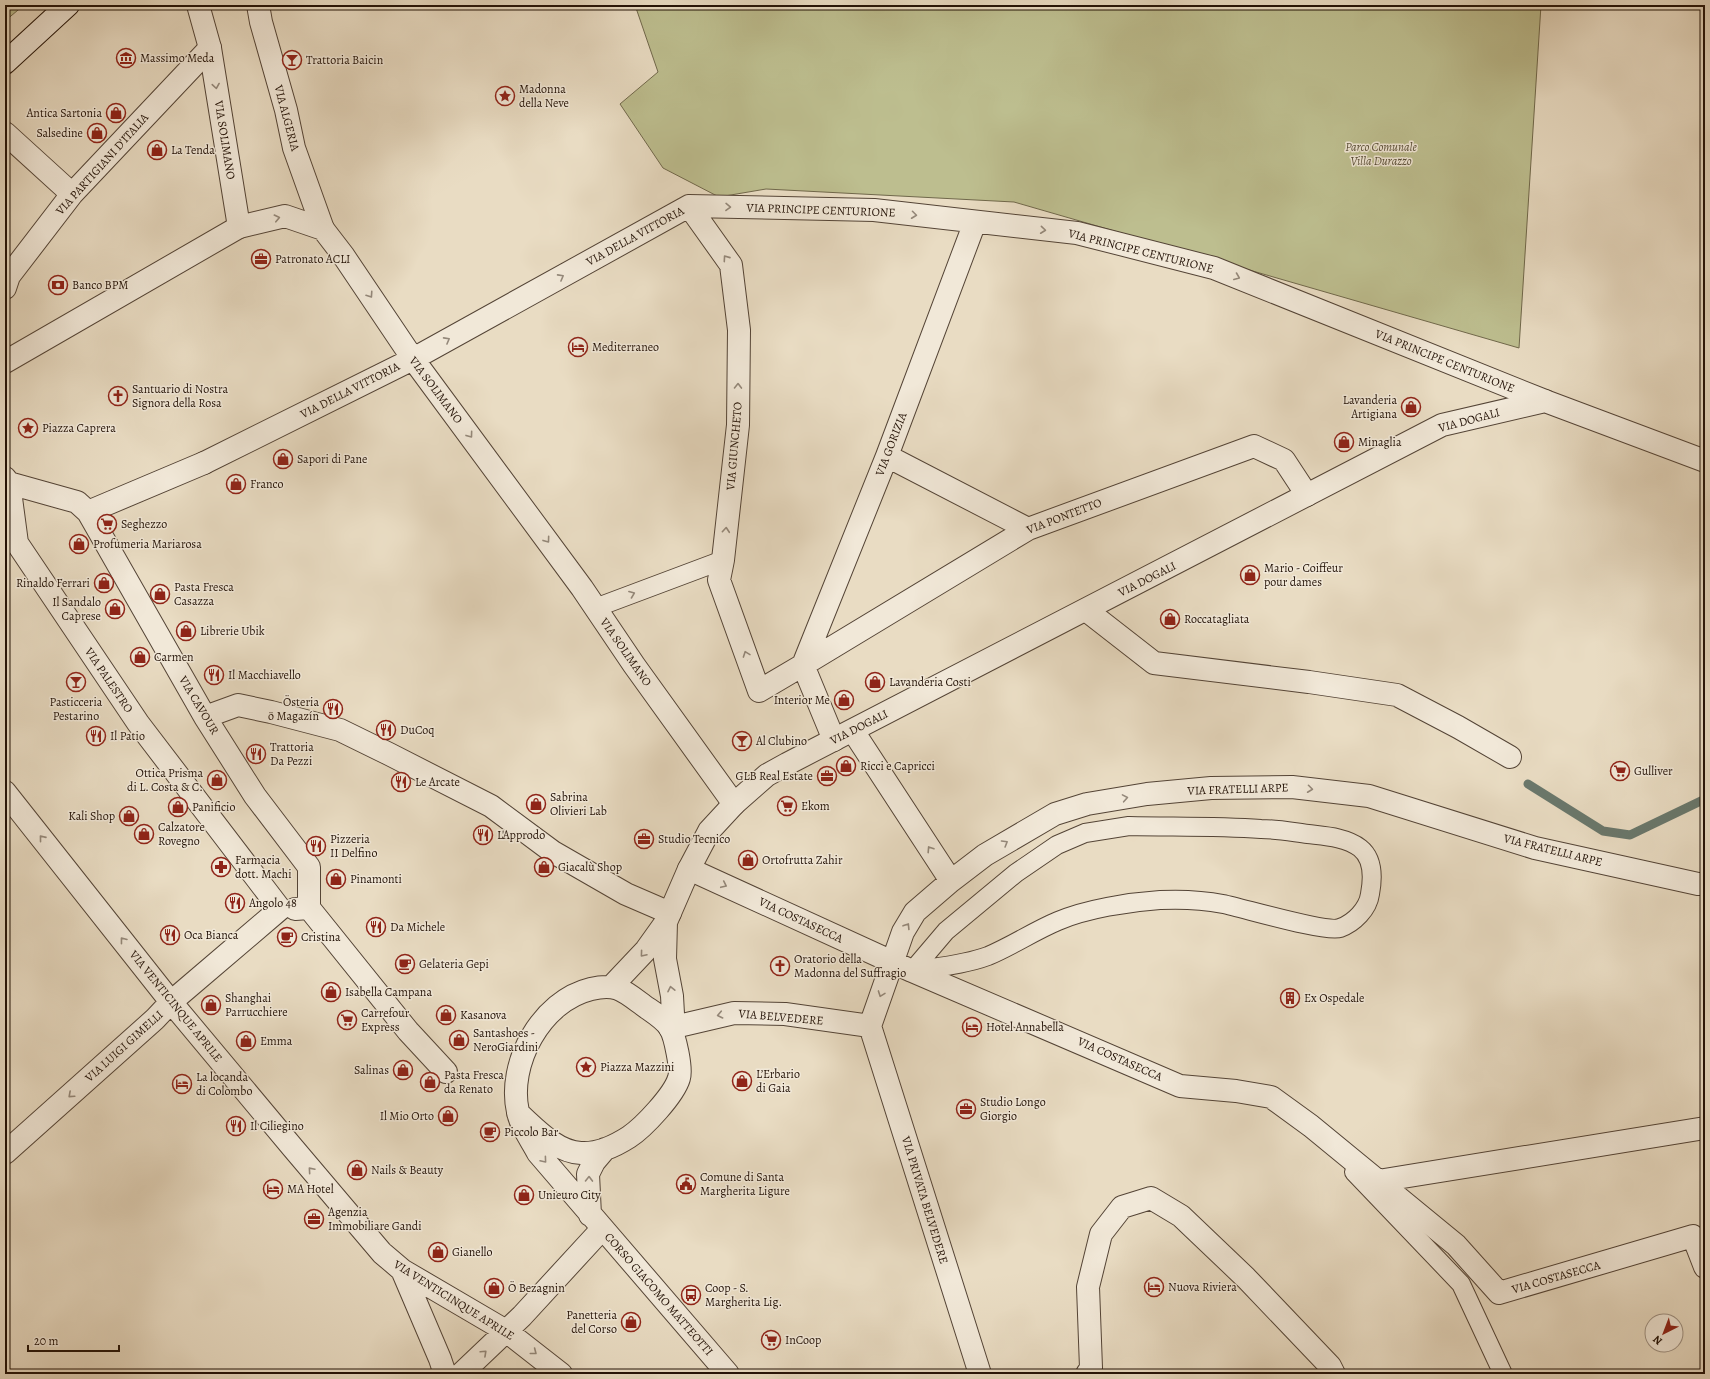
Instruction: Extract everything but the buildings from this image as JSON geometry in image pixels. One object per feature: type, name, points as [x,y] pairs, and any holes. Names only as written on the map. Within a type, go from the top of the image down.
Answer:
[{"type":"street","points":[[5,63],[68,5]]},
{"type":"street","name":"VIA SOLIMANO","points":[[198,5],[210,48],[239,227]]},
{"type":"street","name":"VIA ALGERIA","points":[[258,5],[261,22],[286,110],[294,148],[324,229]]},
{"type":"street","name":"VIA PARTIGIANI D'ITALIA","points":[[5,288],[9,276],[72,194],[210,48]]},
{"type":"street","points":[[5,133],[72,194]]},
{"type":"street","name":"VIA PRINCIPE CENTURIONE","points":[[689,206],[874,210],[1077,233],[1214,268],[1545,401]]},
{"type":"street","name":"VIA DELLA VITTORIA","points":[[82,507],[204,463],[413,359],[689,206]]},
{"type":"street","name":"VIA GIUNCHETO","points":[[689,206],[730,265],[739,330],[738,425],[723,560],[718,580],[759,691]]},
{"type":"street","points":[[9,360],[239,227],[285,216],[324,229]]},
{"type":"street","name":"VIA GORIZIA","points":[[803,665],[887,456],[975,222]]},
{"type":"street","name":"VIA SOLIMANO","points":[[324,229],[344,255],[413,359],[463,425],[734,804]]},
{"type":"street","points":[[1545,401],[1705,461]]},
{"type":"street","name":"VIA DOGALI","points":[[612,986],[646,950],[668,918],[689,869],[709,831],[734,804],[767,776],[1442,425],[1545,401]]},
{"type":"street","name":"VIA PONTETTO","points":[[759,691],[1028,529],[1254,446],[1284,460],[1307,495]]},
{"type":"street","points":[[887,456],[1028,529]]},
{"type":"street","points":[[7,481],[82,507]]},
{"type":"street","name":"VIA PALESTRO","points":[[7,481],[17,543],[138,722],[280,909]]},
{"type":"street","name":"VIA CAVOUR","points":[[82,507],[205,717],[255,796],[310,867],[309,908]]},
{"type":"street","points":[[1086,610],[1154,663],[1309,682],[1397,695],[1458,727],[1510,757]]},
{"type":"street","points":[[803,665],[844,735],[951,881]]},
{"type":"street","points":[[205,717],[238,706],[271,712],[340,730],[491,806],[553,852],[668,918]]},
{"type":"street","name":"VIA FRATELLI ARPE","points":[[870,1026],[902,967],[903,932],[916,912],[951,881],[985,855],[1055,814],[1087,804],[1147,794],[1211,788],[1292,786],[1369,796],[1535,848],[1698,884],[1705,884]]},
{"type":"street","name":"VIA VENTICINQUE APRILE","points":[[5,792],[171,1002],[382,1253],[402,1270],[506,1331],[561,1374]]},
{"type":"street","name":"VIA COSTASECCA","points":[[689,869],[902,967],[1180,1086],[1236,1091],[1271,1097],[1311,1126],[1456,1245],[1499,1293],[1693,1236],[1705,1267]]},
{"type":"street","points":[[280,909],[309,908],[408,1031],[446,1072]]},
{"type":"street","name":"VIA LUIGI GIMELLI","points":[[5,1153],[156,1019],[171,1002],[280,909]]},
{"type":"street","name":"VIA DOGALI","points":[[668,918],[666,959],[672,996],[673,1014],[670,1028]]},
{"type":"street","points":[[612,986],[640,1002],[670,1028],[676,1049],[680,1077],[670,1096],[629,1137],[605,1149],[580,1153],[569,1150],[541,1134],[518,1114],[515,1086],[522,1053],[533,1035],[552,1012],[565,1001],[587,990],[612,986]]},
{"type":"street","name":"VIA BELVEDERE","points":[[670,1028],[734,1013],[785,1014],[870,1026]]},
{"type":"street","name":"VIA PRIVATA BELVEDERE","points":[[870,1026],[980,1374]]},
{"type":"street","name":"CORSO GIACOMO MATTEOTTI","points":[[518,1114],[538,1153],[728,1374]]},
{"type":"street","points":[[1378,1180],[1705,1128]]},
{"type":"street","points":[[461,1374],[506,1331],[596,1222],[588,1174],[594,1162],[605,1149]]},
{"type":"street","points":[[1087,1374],[1091,1368],[1088,1287],[1101,1234],[1122,1207],[1151,1198],[1181,1216],[1236,1267],[1330,1366],[1334,1374]]},
{"type":"street","points":[[402,1270],[445,1374]]},
{"type":"lane","points":[[595,608],[723,560]]},
{"type":"lane","points":[[1129,826],[1263,829],[1324,836],[1352,842],[1361,848],[1368,856],[1372,881],[1370,899],[1360,915],[1348,925],[1337,929],[1222,904],[1188,900],[1161,900],[1104,908],[1060,920],[988,956],[967,961],[902,967],[1016,873],[1057,845],[1085,833],[1129,826]]},
{"type":"lane","name":"VIA COSTASECCA","points":[[1311,1126],[1460,1284],[1502,1374]]},
{"type":"green space","points":[[5,5],[24,5],[5,21]]},
{"type":"green space","name":"Parco Comunale Villa Durazzo","points":[[635,5],[1541,5],[1519,348],[1014,202],[766,189],[719,197],[663,168],[620,104],[658,72]]},
{"type":"waterway","points":[[1528,784],[1603,831],[1630,835],[1705,799]]},
{"type":"place","name":"Massimo Meda","points":[[126,58]]},
{"type":"place","name":"Trattoria Baicin","points":[[292,60]]},
{"type":"place","name":"Madonna della Neve","points":[[505,96]]},
{"type":"place","name":"Antica Sartonia","points":[[116,113]]},
{"type":"place","name":"Salsedine","points":[[97,133]]},
{"type":"place","name":"La Tenda","points":[[157,150]]},
{"type":"place","name":"Patronato ACLI","points":[[261,259]]},
{"type":"place","name":"Banco BPM","points":[[58,285]]},
{"type":"place","name":"Mediterraneo","points":[[578,347]]},
{"type":"place","name":"Santuario di Nostra Signora della Rosa","points":[[118,396]]},
{"type":"place","name":"Lavanderia Artigiana","points":[[1411,407]]},
{"type":"place","name":"Piazza Caprera","points":[[28,428]]},
{"type":"place","name":"Minaglia","points":[[1344,442]]},
{"type":"place","name":"Sapori di Pane","points":[[283,459]]},
{"type":"place","name":"Franco","points":[[236,484]]},
{"type":"place","name":"Seghezzo","points":[[107,524]]},
{"type":"place","name":"Profumeria Mariarosa","points":[[79,544]]},
{"type":"place","name":"Mario - Coiffeur pour dames","points":[[1250,575]]},
{"type":"place","name":"Rinaldo Ferrari","points":[[104,583]]},
{"type":"place","name":"Pasta Fresca Casazza","points":[[160,594]]},
{"type":"place","name":"Il Sandalo Caprese","points":[[115,609]]},
{"type":"place","name":"Roccatagliata","points":[[1170,619]]},
{"type":"place","name":"Librerie Ubik","points":[[186,631]]},
{"type":"place","name":"Carmen","points":[[140,657]]},
{"type":"place","name":"Il Macchiavello","points":[[214,675]]},
{"type":"place","name":"Pasticceria Pestarino","points":[[76,682]]},
{"type":"place","name":"Lavanderia Costi","points":[[875,682]]},
{"type":"place","name":"Interior Me","points":[[844,700]]},
{"type":"place","name":"Österia ö Magazín","points":[[333,709]]},
{"type":"place","name":"DuCoq","points":[[386,730]]},
{"type":"place","name":"Il Patio","points":[[96,736]]},
{"type":"place","name":"Al Clubino","points":[[742,741]]},
{"type":"place","name":"Trattoria Da Pezzi","points":[[256,754]]},
{"type":"place","name":"Ricci e Capricci","points":[[846,766]]},
{"type":"place","name":"Gulliver","points":[[1620,771]]},
{"type":"place","name":"GLB Real Estate","points":[[827,776]]},
{"type":"place","name":"Ottica Prisma di L. Costa & C.","points":[[217,780]]},
{"type":"place","name":"Le Arcate","points":[[401,782]]},
{"type":"place","name":"Sabrina Olivieri Lab","points":[[536,804]]},
{"type":"place","name":"Ekom","points":[[787,806]]},
{"type":"place","name":"Panificio","points":[[178,807]]},
{"type":"place","name":"Kali Shop","points":[[129,816]]},
{"type":"place","name":"Calzatore Rovegno","points":[[144,834]]},
{"type":"place","name":"L'Approdo","points":[[483,835]]},
{"type":"place","name":"Studio Tecnico","points":[[644,839]]},
{"type":"place","name":"Pizzeria II Delfino","points":[[316,846]]},
{"type":"place","name":"Ortofrutta Zahir","points":[[748,860]]},
{"type":"place","name":"Farmacia dott. Machi","points":[[221,867]]},
{"type":"place","name":"Giacalù Shop","points":[[544,867]]},
{"type":"place","name":"Pinamonti","points":[[336,879]]},
{"type":"place","name":"Angolo 48","points":[[235,903]]},
{"type":"place","name":"Da Michele","points":[[376,927]]},
{"type":"place","name":"Oca Bianca","points":[[170,935]]},
{"type":"place","name":"Cristina","points":[[287,937]]},
{"type":"place","name":"Gelateria Gepi","points":[[405,964]]},
{"type":"place","name":"Oratorio della Madonna del Suffragio","points":[[780,966]]},
{"type":"place","name":"Isabella Campana","points":[[331,992]]},
{"type":"place","name":"Ex Ospedale","points":[[1290,998]]},
{"type":"place","name":"Shanghai Parrucchiere","points":[[211,1005]]},
{"type":"place","name":"Kasanova","points":[[446,1015]]},
{"type":"place","name":"Carrefour Express","points":[[347,1020]]},
{"type":"place","name":"Hotel Annabella","points":[[972,1027]]},
{"type":"place","name":"Santashoes - NeroGiardini","points":[[459,1040]]},
{"type":"place","name":"Emma","points":[[246,1041]]},
{"type":"place","name":"Piazza Mazzini","points":[[586,1067]]},
{"type":"place","name":"Salinas","points":[[403,1070]]},
{"type":"place","name":"L’Erbario di Gaia","points":[[742,1081]]},
{"type":"place","name":"Pasta Fresca da Renato","points":[[430,1082]]},
{"type":"place","name":"La locanda di Colombo","points":[[182,1084]]},
{"type":"place","name":"Studio Longo Giorgio","points":[[966,1109]]},
{"type":"place","name":"Il Mio Orto","points":[[448,1116]]},
{"type":"place","name":"Il Ciliegino","points":[[236,1126]]},
{"type":"place","name":"Piccolo Bar","points":[[490,1132]]},
{"type":"place","name":"Nails & Beauty","points":[[357,1170]]},
{"type":"place","name":"Comune di Santa Margherita Ligure","points":[[686,1184]]},
{"type":"place","name":"MA Hotel","points":[[273,1189]]},
{"type":"place","name":"Unieuro City","points":[[524,1195]]},
{"type":"place","name":"Agenzia Immobiliare Gandi","points":[[314,1219]]},
{"type":"place","name":"Gianello","points":[[438,1252]]},
{"type":"place","name":"Nuova Riviera","points":[[1154,1287]]},
{"type":"place","name":"Ö Bezagnin","points":[[494,1288]]},
{"type":"place","name":"Coop - S. Margherita Lig.","points":[[691,1295]]},
{"type":"place","name":"Panetteria del Corso","points":[[631,1322]]},
{"type":"place","name":"InCoop","points":[[771,1340]]}]
